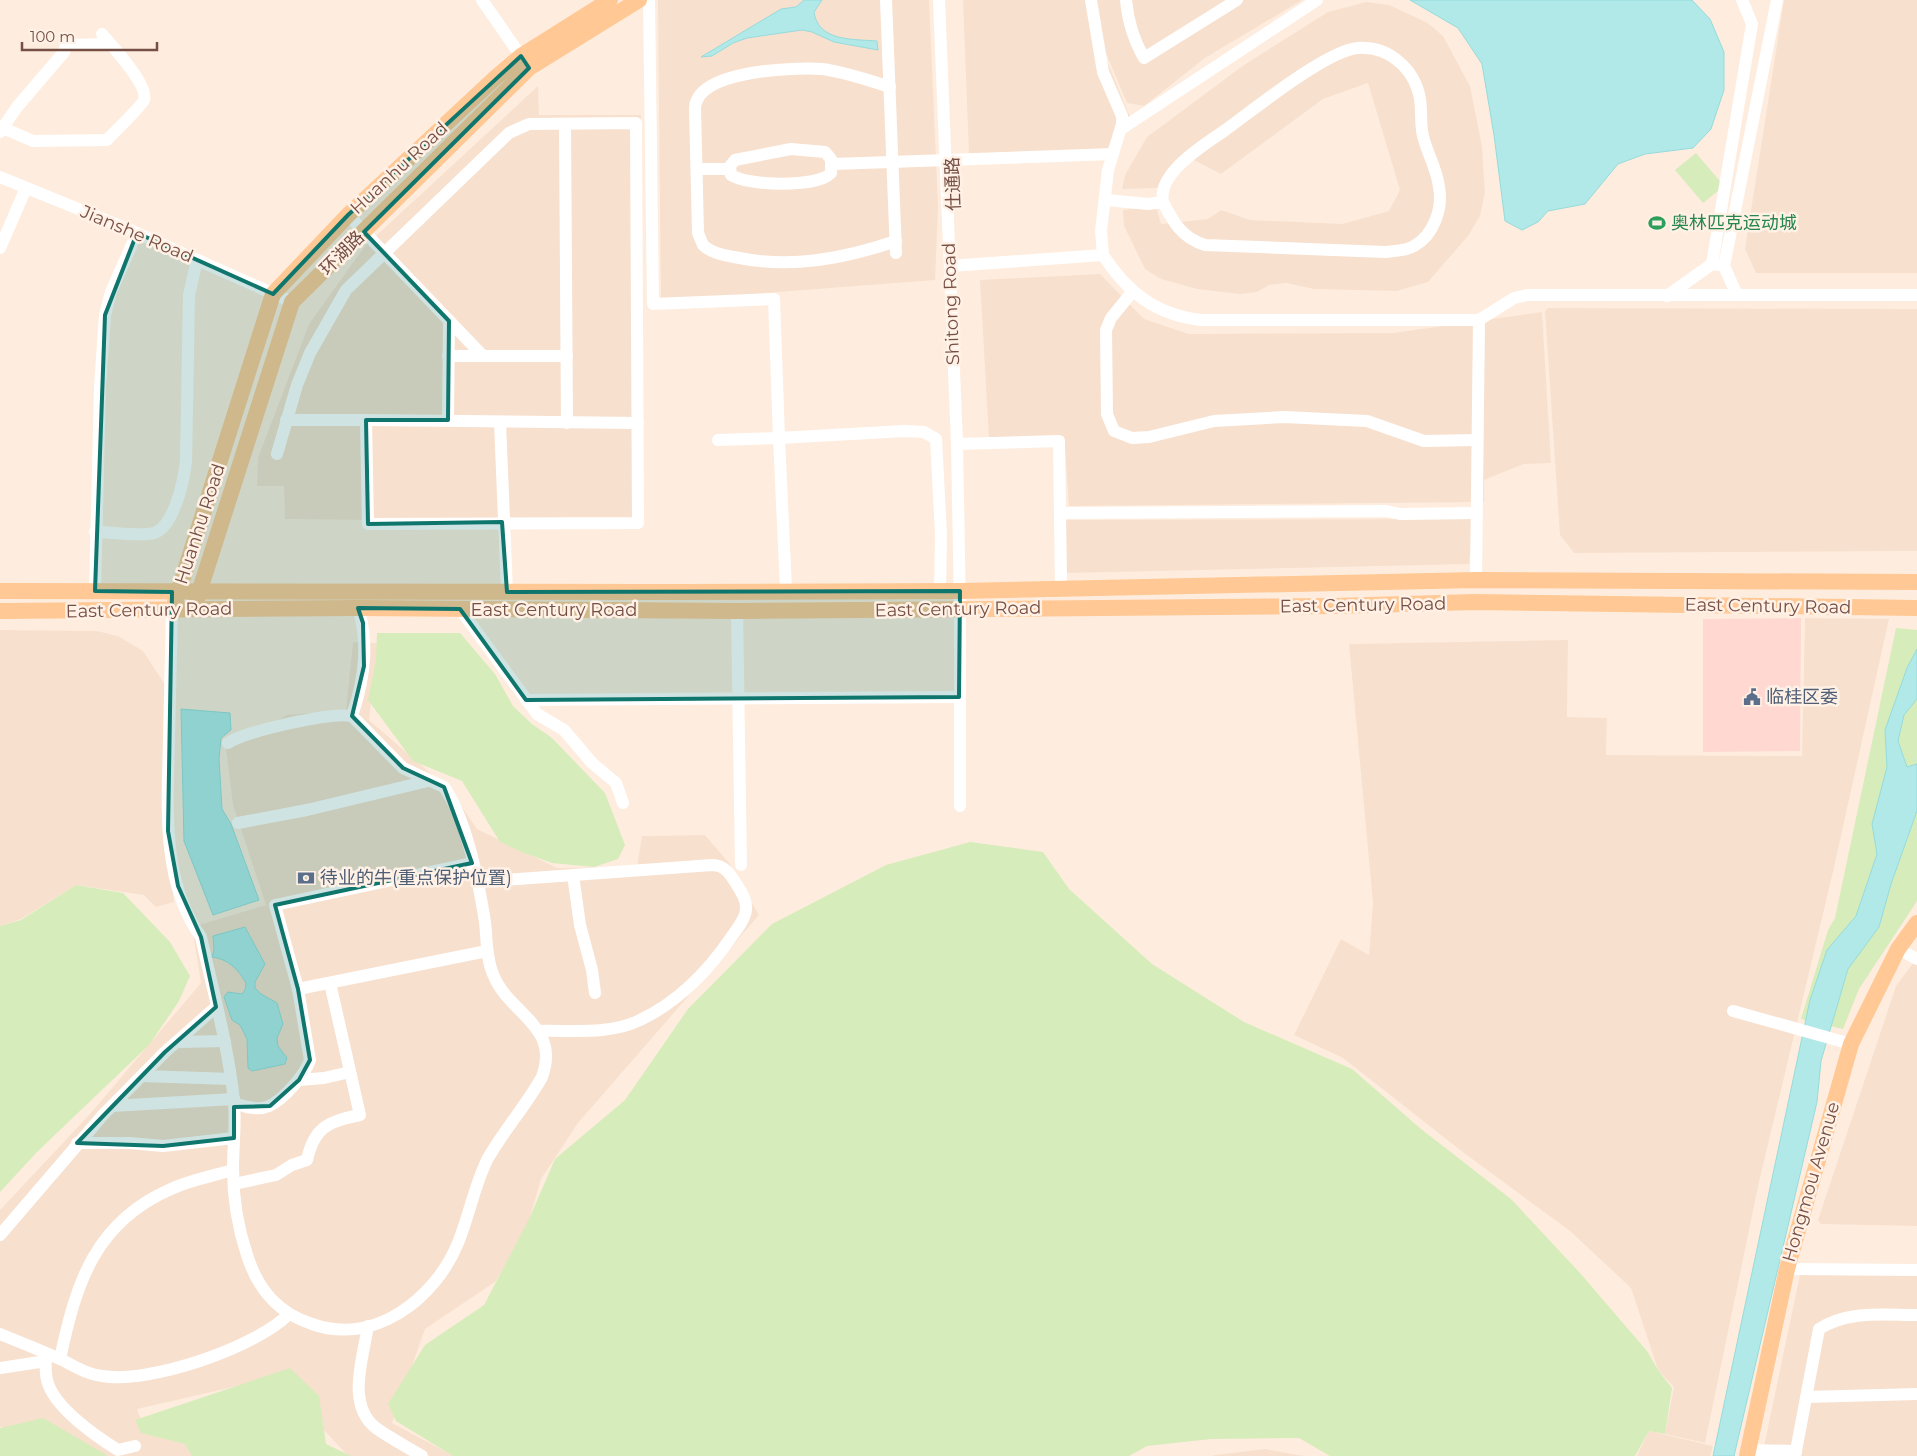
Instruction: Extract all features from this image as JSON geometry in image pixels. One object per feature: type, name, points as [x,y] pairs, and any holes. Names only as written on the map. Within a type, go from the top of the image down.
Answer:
[{"type":"main road","name":"Huanhu Road","points":[[172,610],[273,294],[348,215],[525,62],[610,0]]},
{"type":"main road","name":"环湖路","points":[[193,608],[292,302],[364,232],[525,62],[639,0]]},
{"type":"main road","name":"East Century Road","points":[[0,591],[507,592],[964,590],[1476,580],[1917,582]]},
{"type":"main road","points":[[1475,602],[1476,580]]},
{"type":"main road","points":[[1710,580],[1719,584],[1724,592],[1717,605]]},
{"type":"main road","points":[[1798,581],[1789,586],[1789,593],[1792,601],[1800,607]]},
{"type":"main road","name":"East Century Road","points":[[0,611],[358,608],[736,611],[1325,606],[1475,602],[1917,608]]},
{"type":"main road","name":"Hongmou Avenue","points":[[1751,1453],[1791,1269],[1851,1044],[1907,954],[1917,923]]},
{"type":"main road","points":[[1791,1269],[1868,1026],[1917,937]]},
{"type":"street","points":[[482,0],[525,62]]},
{"type":"street","points":[[649,0],[653,304],[774,300],[786,590]]},
{"type":"street","points":[[886,0],[890,87],[892,161],[896,247],[803,262],[755,261],[718,253],[705,247],[700,239],[697,169],[696,101],[702,91],[720,82],[775,70],[811,69],[839,72],[890,87]]},
{"type":"street","name":"Shitong Road","points":[[938,0],[949,160],[960,444]]},
{"type":"street","name":"仕通路","points":[[947,0],[949,160]]},
{"type":"street","points":[[1091,0],[1095,32],[1104,72],[1122,116],[1121,129],[1108,170],[1101,231],[1103,254],[1133,291],[1157,308],[1201,320],[1479,320],[1514,298],[1527,295],[1917,295]]},
{"type":"street","points":[[1126,0],[1128,23],[1135,42],[1144,58],[1236,0]]},
{"type":"street","points":[[1121,129],[1317,0]]},
{"type":"street","points":[[1737,295],[1718,265],[1752,24],[1742,0]]},
{"type":"street","points":[[1667,296],[1718,265],[1777,0]]},
{"type":"street","points":[[106,39],[141,83],[144,94],[141,105],[107,140],[33,141],[2,130],[17,107],[64,52],[66,45],[106,39]]},
{"type":"street","points":[[1358,48],[1377,50],[1390,56],[1412,74],[1420,99],[1424,138],[1433,164],[1440,199],[1437,215],[1431,229],[1413,247],[1385,252],[1205,245],[1185,236],[1173,222],[1163,202],[1163,190],[1169,178],[1197,150],[1325,60],[1358,48]]},
{"type":"street","points":[[277,454],[297,385],[326,321],[346,290],[509,133],[529,124],[636,123],[638,523],[502,522],[368,524],[366,420]]},
{"type":"street","points":[[565,124],[567,422]]},
{"type":"street","points":[[791,149],[821,150],[830,156],[833,164],[831,173],[822,180],[793,184],[736,178],[731,175],[730,169],[730,163],[735,160],[791,149]]},
{"type":"street","points":[[833,164],[1113,154]]},
{"type":"street","points":[[697,169],[730,169]]},
{"type":"street","name":"Jianshe Road","points":[[0,177],[137,234],[292,302]]},
{"type":"street","points":[[0,248],[26,188]]},
{"type":"street","points":[[1106,200],[1148,204],[1163,202]]},
{"type":"street","points":[[348,215],[483,356]]},
{"type":"street","points":[[95,590],[100,387],[105,315],[112,292],[137,234]]},
{"type":"street","points":[[953,265],[1103,254]]},
{"type":"street","points":[[95,532],[152,534],[163,528],[178,498],[184,481],[186,461],[189,295],[197,260]]},
{"type":"street","points":[[1133,291],[1111,318],[1106,330],[1107,414],[1111,427],[1119,435],[1139,438],[1214,421],[1284,418],[1367,421],[1424,441],[1478,440]]},
{"type":"street","points":[[1476,580],[1479,320]]},
{"type":"street","points":[[448,420],[449,321]]},
{"type":"street","points":[[448,356],[567,356]]},
{"type":"street","points":[[286,420],[638,423]]},
{"type":"street","points":[[500,422],[502,522],[507,592]]},
{"type":"street","points":[[718,440],[905,431],[924,432],[936,439],[941,534],[940,590]]},
{"type":"street","points":[[960,806],[959,697],[964,590],[960,444],[1060,441],[1061,588]]},
{"type":"street","points":[[1060,513],[1386,511],[1400,514],[1477,513]]},
{"type":"street","points":[[352,716],[360,692],[364,666],[363,623],[358,608]]},
{"type":"street","points":[[460,609],[537,714],[564,730],[592,763],[616,783],[623,803]]},
{"type":"street","points":[[172,610],[168,831],[178,886],[193,926],[201,937],[225,1041],[234,1101],[233,1170],[235,1203],[253,1273],[261,1288],[272,1301],[289,1314],[327,1329],[345,1330],[368,1326],[391,1318],[422,1296],[451,1258],[458,1243],[478,1179],[488,1158],[538,1085],[544,1070],[545,1044],[538,1031],[501,990],[492,972],[487,952],[484,915],[472,863],[462,829],[449,794],[444,787],[428,781],[399,765],[352,716],[333,716],[308,720],[256,733],[228,743]]},
{"type":"street","points":[[736,611],[740,698],[741,865]]},
{"type":"street","points":[[526,700],[959,697]]},
{"type":"street","points":[[238,823],[307,810],[428,781]]},
{"type":"street","points":[[112,1106],[234,1101],[245,1107],[270,1106],[299,1080],[307,1070],[310,1060],[298,989],[274,905],[472,863]]},
{"type":"street","points":[[476,882],[718,865],[727,870],[738,886],[746,909],[736,930],[710,967],[693,984],[641,1020],[611,1028],[538,1031]]},
{"type":"street","points":[[573,875],[580,926],[589,956],[596,994]]},
{"type":"street","points":[[298,989],[487,952]]},
{"type":"street","points":[[234,1184],[276,1175],[292,1165],[307,1160],[310,1148],[324,1126],[340,1119],[360,1115],[330,983]]},
{"type":"street","points":[[0,1235],[77,1143],[112,1106],[177,1042],[216,1007]]},
{"type":"street","points":[[1733,1011],[1851,1044]]},
{"type":"street","points":[[177,1042],[225,1041]]},
{"type":"street","points":[[299,1080],[350,1072]]},
{"type":"street","points":[[143,1076],[231,1079]]},
{"type":"street","points":[[77,1143],[130,1142],[163,1146],[234,1138]]},
{"type":"street","points":[[60,1359],[78,1286],[90,1260],[109,1232],[132,1211],[153,1197],[187,1183],[233,1170]]},
{"type":"street","points":[[1791,1269],[1917,1270]]},
{"type":"street","points":[[0,1334],[46,1357],[60,1359],[79,1370],[102,1376],[127,1378],[150,1375],[234,1347],[271,1330],[289,1314]]},
{"type":"street","points":[[1751,1453],[1796,1454],[1819,1328],[1831,1320],[1853,1315],[1917,1315]]},
{"type":"street","points":[[368,1326],[358,1390],[359,1401],[364,1414],[376,1428],[422,1456]]},
{"type":"street","points":[[0,1368],[46,1357]]},
{"type":"street","points":[[46,1357],[47,1382],[58,1399],[79,1422],[118,1450],[135,1446]]},
{"type":"street","points":[[1806,1397],[1917,1394]]},
{"type":"highlighted area","points":[[521,56],[529,68],[364,232],[449,321],[448,420],[366,420],[368,524],[502,522],[507,592],[960,591],[959,697],[526,700],[460,609],[358,608],[363,623],[364,666],[352,716],[403,768],[444,787],[472,863],[275,905],[298,989],[310,1060],[299,1080],[270,1106],[234,1107],[234,1138],[163,1146],[77,1143],[165,1052],[216,1007],[201,937],[178,886],[168,831],[172,592],[95,591],[105,315],[137,233],[273,294],[348,215]]},
{"type":"shaded area","points":[[658,0],[929,0],[938,206],[935,280],[661,301]]},
{"type":"shaded area","points":[[963,0],[1091,0],[1098,39],[1130,117],[1108,149],[969,155]]},
{"type":"shaded area","points":[[1092,0],[1302,0],[1205,58],[1144,106],[1127,103],[1100,39]]},
{"type":"shaded area","points":[[1784,0],[1917,0],[1917,273],[1756,273],[1745,249]]},
{"type":"shaded area","points":[[1366,2],[1389,5],[1428,23],[1443,36],[1470,86],[1482,146],[1485,192],[1480,216],[1468,236],[1428,282],[1397,291],[1314,289],[1286,283],[1269,285],[1257,292],[1240,294],[1197,289],[1161,279],[1145,269],[1124,226],[1123,210],[1156,206],[1161,224],[1208,219],[1221,210],[1250,220],[1342,224],[1389,211],[1400,190],[1368,83],[1323,99],[1221,174],[1184,155],[1158,188],[1122,189],[1125,175],[1147,137],[1244,65],[1328,12]]},
{"type":"shaded area","points":[[538,86],[539,115],[641,115],[641,523],[285,519],[284,486],[257,486],[258,458],[309,324],[365,246]]},
{"type":"shaded area","points":[[1100,274],[1144,319],[1189,334],[1393,333],[1542,312],[1551,463],[1524,464],[1484,480],[1484,502],[1069,506],[1064,436],[989,439],[980,280]]},
{"type":"shaded area","points":[[1548,308],[1917,309],[1917,551],[1574,553],[1560,535],[1545,311]]},
{"type":"shaded area","points":[[1473,519],[1469,564],[1067,573],[1066,520]]},
{"type":"shaded area","points":[[1801,618],[1800,751],[1703,752],[1703,619]]},
{"type":"shaded area","points":[[1805,618],[1889,619],[1833,872],[1759,1182],[1705,1443],[1665,1434],[1674,1387],[1658,1370],[1631,1288],[1570,1231],[1464,1153],[1343,1058],[1294,1035],[1341,939],[1369,955],[1373,903],[1349,644],[1568,640],[1567,717],[1607,718],[1606,755],[1802,756]]},
{"type":"shaded area","points":[[0,630],[97,631],[118,636],[143,651],[169,691],[171,872],[174,902],[156,907],[144,895],[76,885],[21,919],[0,926]]},
{"type":"shaded area","points":[[353,642],[378,643],[369,720],[452,792],[477,829],[557,868],[637,867],[642,836],[705,835],[729,863],[759,915],[578,1123],[541,1179],[525,1234],[495,1282],[425,1329],[392,1423],[454,1456],[348,1456],[314,1419],[281,1376],[137,1409],[146,1432],[205,1428],[195,1456],[95,1456],[64,1431],[0,1427],[0,1210],[90,1114],[201,983],[192,927],[266,905],[233,805],[226,748],[267,728],[286,715],[346,710]]},
{"type":"shaded area","points":[[1917,958],[1917,1226],[1821,1224],[1818,1220],[1896,986]]},
{"type":"shaded area","points":[[1801,1270],[1917,1272],[1917,1456],[1762,1456]]},
{"type":"shaded area","points":[[1649,1431],[1713,1446],[1710,1456],[1637,1456]]},
{"type":"shaded area","points":[[1265,1449],[1304,1456],[1212,1456],[1215,1455]]},
{"type":"green space","points":[[1696,153],[1724,186],[1703,203],[1675,170]]},
{"type":"green space","points":[[1896,628],[1917,630],[1917,901],[1859,989],[1843,1029],[1801,1019],[1828,930],[1835,918]]},
{"type":"green space","points":[[377,633],[460,633],[495,674],[513,706],[532,724],[552,738],[605,793],[625,845],[618,859],[594,867],[552,863],[500,842],[462,781],[413,761],[368,700],[376,660]]},
{"type":"green space","points":[[970,842],[1043,852],[1069,889],[1152,964],[1244,1022],[1352,1069],[1421,1129],[1511,1199],[1580,1273],[1647,1351],[1658,1370],[1672,1388],[1665,1434],[1649,1431],[1635,1456],[1330,1456],[1299,1438],[1211,1439],[1147,1446],[1129,1456],[453,1456],[396,1421],[388,1404],[425,1345],[484,1305],[529,1219],[555,1159],[625,1100],[688,1009],[772,924],[886,865]]},
{"type":"green space","points":[[76,885],[123,893],[170,942],[190,976],[179,1001],[149,1045],[37,1152],[0,1192],[0,926],[21,920]]},
{"type":"green space","points":[[290,1368],[319,1396],[326,1444],[351,1456],[192,1456],[185,1444],[141,1433],[135,1420]]},
{"type":"green space","points":[[43,1418],[107,1456],[0,1456],[0,1428]]},
{"type":"water","points":[[804,0],[822,0],[814,12],[817,22],[822,29],[838,37],[877,41],[878,50],[834,42],[812,32],[802,30],[747,38],[733,43],[712,56],[701,57],[781,9],[796,7]]},
{"type":"water","points":[[1410,0],[1692,0],[1710,19],[1724,52],[1724,90],[1711,129],[1693,148],[1645,154],[1618,164],[1585,204],[1548,211],[1538,222],[1522,230],[1505,221],[1494,135],[1482,64],[1458,28]]},
{"type":"water","points":[[1917,649],[1917,699],[1904,715],[1898,741],[1907,767],[1917,764],[1917,811],[1891,884],[1879,927],[1848,969],[1821,1061],[1817,1102],[1734,1456],[1713,1456],[1810,1000],[1827,950],[1856,916],[1877,854],[1872,824],[1887,767],[1885,730],[1907,668]]},
{"type":"water","points":[[181,709],[230,713],[231,730],[221,738],[219,759],[222,809],[231,824],[259,900],[213,915],[184,841]]},
{"type":"water","points":[[245,927],[265,964],[255,982],[255,988],[261,994],[277,1003],[283,1024],[277,1038],[278,1046],[287,1058],[285,1064],[252,1071],[248,1068],[247,1039],[240,1025],[232,1020],[224,997],[228,992],[242,994],[246,983],[240,973],[232,966],[223,960],[212,957],[214,950],[213,936]]},
{"type":"place","name":"奥林匹克运动城","points":[[1657,223]]},
{"type":"place","name":"临桂区委","points":[[1752,697]]},
{"type":"place","name":"待业的牛(重点保护位置)","points":[[306,878]]}]
